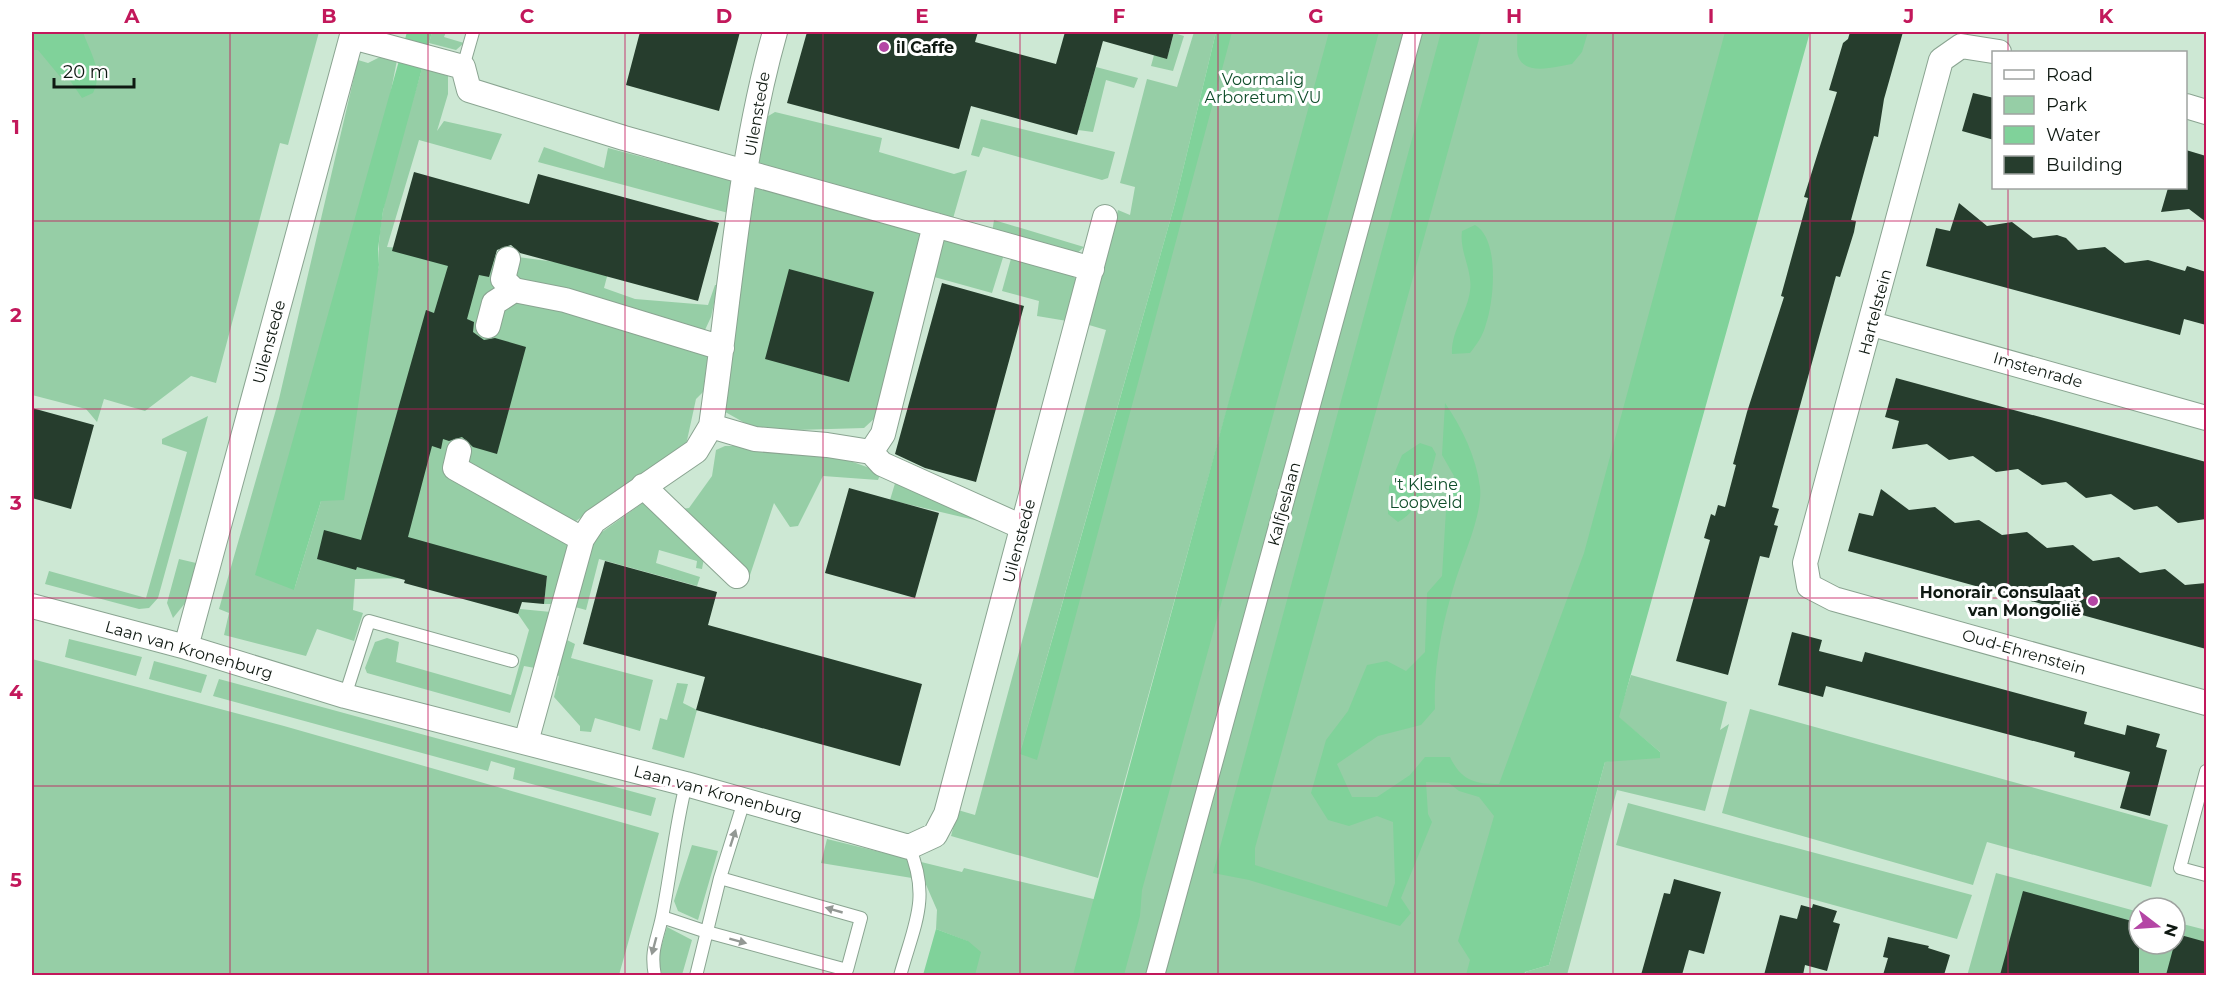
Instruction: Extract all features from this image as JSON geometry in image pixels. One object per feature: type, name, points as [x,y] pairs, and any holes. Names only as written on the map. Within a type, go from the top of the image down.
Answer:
[{"type":"street","name":"Uilenstede","points":[[186,647],[352,34],[463,67],[469,90],[746,173],[763,75],[775,32]]},
{"type":"street","name":"Kalfjeslaan","points":[[1155,975],[1413,32]]},
{"type":"street","name":"Hartelstein","points":[[1809,586],[1805,563],[1872,324],[1941,60],[1961,46],[1993,51]]},
{"type":"street","points":[[2187,106],[2206,112]]},
{"type":"street","points":[[526,742],[582,539],[594,521],[696,451],[711,426],[746,173],[1092,269]]},
{"type":"street","name":"Uilenstede","points":[[909,847],[935,835],[946,814],[1105,217]]},
{"type":"street","points":[[871,452],[883,434],[935,225]]},
{"type":"street","points":[[508,259],[503,279],[514,290],[564,300],[722,348]]},
{"type":"street","points":[[488,326],[494,303],[514,290]]},
{"type":"street","name":"Imstenrade","points":[[1872,324],[2206,414]]},
{"type":"street","points":[[711,426],[755,439],[827,445],[871,452],[882,464],[1022,527]]},
{"type":"street","points":[[459,451],[455,468],[582,539]]},
{"type":"street","points":[[643,486],[737,576]]},
{"type":"street","name":"Oud-Ehrenstein","points":[[1809,586],[1834,599],[2206,703]]},
{"type":"street","name":"Laan van Kronenburg","points":[[32,606],[186,647],[345,696],[686,784],[909,847]]},
{"type":"lane","points":[[463,67],[473,32]]},
{"type":"lane","points":[[345,696],[369,621],[512,661]]},
{"type":"lane","points":[[2206,771],[2180,868],[2206,875]]},
{"type":"lane","points":[[655,975],[651,957],[662,917],[675,827],[686,784]]},
{"type":"lane","points":[[696,975],[720,878],[744,801]]},
{"type":"lane","points":[[900,975],[921,899],[919,870],[909,847]]},
{"type":"lane","points":[[662,917],[707,933],[847,970],[861,918],[720,878]]},
{"type":"green space","points":[[32,32],[319,32],[288,145],[280,143],[216,383],[191,376],[145,411],[104,399],[97,422],[86,409],[32,395]]},
{"type":"green space","points":[[432,32],[446,32],[444,37],[464,43],[456,50],[429,43]]},
{"type":"green space","name":"Voormalig Arboretum VU","points":[[1194,32],[1216,32],[1175,203],[1020,753],[1226,32],[1331,32],[1098,878],[951,836],[958,810],[975,815],[1106,330],[1089,325],[1118,210],[1130,215],[1135,187],[1120,183],[1147,79],[1177,87]]},
{"type":"green space","name":"'t Kleine Loopveld","points":[[1373,32],[1728,32],[1471,975],[965,975],[967,941],[936,929],[937,910],[924,880],[821,863],[827,839],[962,872],[964,868],[1135,909]]},
{"type":"green space","points":[[1174,33],[1184,36],[1173,71],[1151,66],[1154,55],[1167,58]]},
{"type":"green space","points":[[382,56],[397,60],[294,590],[321,501],[379,265],[379,242],[387,192],[422,68],[448,76],[448,94],[437,131],[444,121],[502,134],[491,160],[419,140],[387,247],[502,255],[609,269],[604,288],[635,299],[708,305],[715,285],[718,285],[711,317],[705,330],[695,334],[708,355],[703,392],[696,399],[686,445],[573,523],[553,604],[544,604],[547,576],[355,579],[353,610],[363,613],[354,641],[317,629],[306,656],[224,635],[229,613],[219,609],[279,399],[358,60],[368,63]]},
{"type":"green space","points":[[1096,67],[1138,78],[1134,88],[1106,80],[1093,132],[1078,130]]},
{"type":"green space","points":[[775,112],[882,138],[879,152],[954,174],[967,170],[952,222],[763,171],[758,159],[765,118]]},
{"type":"green space","points":[[981,119],[1115,152],[1108,178],[1102,180],[983,147],[979,157],[971,155]]},
{"type":"green space","points":[[544,147],[604,168],[608,148],[734,181],[732,214],[538,162]]},
{"type":"green space","points":[[756,184],[918,226],[923,238],[877,416],[864,428],[759,431],[720,409]]},
{"type":"green space","points":[[994,220],[1084,247],[1075,255],[992,233]]},
{"type":"green space","points":[[937,238],[1005,251],[992,293],[927,275]]},
{"type":"green space","points":[[1012,255],[1064,268],[1077,280],[1067,321],[1037,316],[1039,301],[1002,291]]},
{"type":"green space","points":[[208,416],[158,598],[149,608],[139,609],[45,584],[49,571],[146,598],[187,452],[162,444],[162,439]]},
{"type":"green space","points":[[725,446],[772,446],[822,451],[881,472],[878,480],[823,476],[798,526],[790,527],[774,503],[750,575],[738,570],[674,510],[689,508],[712,476],[716,450]]},
{"type":"green space","points":[[896,480],[983,522],[890,500]]},
{"type":"green space","points":[[647,500],[704,558],[702,569],[696,568],[697,561],[659,550],[656,563],[700,577],[697,586],[599,559],[586,610],[575,607],[595,537]]},
{"type":"green space","points":[[179,559],[196,563],[186,602],[173,618],[167,603]]},
{"type":"green space","points":[[520,609],[551,612],[535,668],[524,666],[510,713],[367,673],[365,668],[375,642],[387,638],[399,642],[396,662],[511,695],[529,630],[518,614]]},
{"type":"green space","points":[[69,639],[142,657],[136,676],[65,657]]},
{"type":"green space","points":[[565,639],[575,644],[571,658],[653,680],[640,731],[595,718],[591,732],[580,731],[580,726],[554,697],[559,676],[555,674]]},
{"type":"green space","points":[[32,659],[284,726],[659,833],[619,975],[32,975]]},
{"type":"green space","points":[[154,661],[207,675],[201,693],[149,679]]},
{"type":"green space","points":[[1631,675],[1727,702],[1720,730],[1729,724],[1705,811],[1617,790],[1567,975],[1528,975],[1525,972],[1549,965],[1605,762],[1660,752],[1618,717]]},
{"type":"green space","points":[[219,679],[656,798],[651,816],[513,779],[515,768],[491,761],[488,771],[213,696]]},
{"type":"green space","points":[[677,683],[688,684],[683,703],[697,710],[684,758],[652,749],[660,718],[667,720]]},
{"type":"green space","points":[[1750,709],[2168,825],[2151,887],[1987,842],[1973,885],[1722,813]]},
{"type":"green space","points":[[1628,803],[1972,895],[1957,939],[1616,845]]},
{"type":"green space","points":[[692,845],[718,851],[698,920],[678,911],[674,901]]},
{"type":"green space","points":[[1996,873],[2127,909],[2127,956],[2187,956],[2187,925],[2206,930],[2206,975],[1967,976]]},
{"type":"green space","points":[[667,927],[692,940],[682,975],[662,975],[658,958]]},
{"type":"water","points":[[32,32],[83,32],[97,70],[93,93],[82,98],[69,79],[62,79],[38,50],[32,50]]},
{"type":"water","points":[[407,32],[432,32],[383,211],[378,249],[379,265],[344,500],[321,501],[294,590],[255,575]]},
{"type":"water","points":[[1216,32],[1232,32],[1037,760],[1020,754],[1175,203]]},
{"type":"water","points":[[1329,32],[1379,32],[1142,890],[1140,916],[1124,975],[1073,975]]},
{"type":"water","points":[[1441,32],[1481,32],[1255,848],[1255,865],[1387,907],[1395,883],[1393,822],[1377,816],[1349,826],[1328,820],[1311,793],[1326,740],[1348,711],[1367,665],[1387,661],[1406,671],[1425,652],[1427,593],[1442,576],[1446,510],[1454,476],[1442,455],[1445,403],[1472,453],[1480,497],[1476,521],[1456,579],[1443,627],[1437,660],[1435,709],[1421,725],[1378,736],[1337,764],[1352,797],[1377,797],[1410,775],[1425,757],[1450,757],[1459,771],[1469,779],[1475,782],[1499,784],[1584,553],[1725,32],[1810,32],[1619,717],[1660,752],[1660,758],[1605,762],[1549,965],[1525,972],[1524,975],[1466,975],[1470,960],[1458,941],[1494,816],[1479,797],[1459,791],[1449,783],[1426,782],[1428,814],[1432,822],[1401,898],[1411,913],[1400,926],[1249,880],[1213,873]]},
{"type":"water","points":[[1517,32],[1588,32],[1582,52],[1572,64],[1542,69],[1527,66],[1522,62],[1517,53]]},
{"type":"water","points":[[1475,225],[1483,232],[1492,256],[1493,286],[1489,314],[1485,328],[1470,353],[1452,354],[1456,330],[1470,291],[1470,276],[1462,246],[1462,231]]},
{"type":"water","points":[[1420,443],[1432,447],[1436,454],[1434,463],[1419,502],[1406,517],[1398,522],[1388,514],[1389,487],[1402,455]]},
{"type":"water","points":[[936,929],[968,941],[981,952],[975,975],[923,975]]},
{"type":"building","points":[[640,32],[740,32],[719,111],[626,85]]},
{"type":"building","points":[[807,32],[978,32],[975,42],[1056,64],[1065,32],[1174,32],[1167,59],[1103,41],[1077,135],[971,106],[959,149],[787,103]]},
{"type":"building","points":[[1850,32],[1903,32],[1884,99],[1878,137],[1874,136],[1851,220],[1856,221],[1854,232],[1840,277],[1836,276],[1772,507],[1779,509],[1774,525],[1778,526],[1769,558],[1760,556],[1728,675],[1676,661],[1710,540],[1704,538],[1711,514],[1715,516],[1718,505],[1725,507],[1736,465],[1733,464],[1747,412],[1784,297],[1781,296],[1808,198],[1804,197],[1837,92],[1829,90],[1843,43],[1848,39]]},
{"type":"building","points":[[1973,93],[1992,98],[1992,139],[1962,131]]},
{"type":"building","points":[[2187,150],[2206,156],[2206,222],[2189,209],[2161,212],[2168,189],[2187,189]]},
{"type":"building","points":[[414,172],[529,204],[538,174],[719,223],[698,301],[520,253],[511,245],[497,250],[489,277],[479,275],[467,319],[474,322],[473,332],[484,340],[495,338],[526,347],[497,454],[473,447],[462,437],[449,441],[443,439],[441,449],[432,446],[408,537],[547,576],[544,604],[522,602],[518,614],[404,583],[405,580],[317,559],[324,530],[361,540],[426,310],[434,313],[448,266],[392,251]]},
{"type":"building","points":[[1959,203],[1987,226],[2012,222],[2033,238],[2057,235],[2066,238],[2078,250],[2105,247],[2125,263],[2148,260],[2185,271],[2187,266],[2206,272],[2206,325],[2184,319],[2180,335],[1926,266],[1936,228],[1950,231]]},
{"type":"building","points":[[789,269],[874,292],[849,382],[765,359]]},
{"type":"building","points":[[942,283],[1024,306],[976,482],[925,468],[895,454]]},
{"type":"building","points":[[1896,378],[2206,462],[2206,519],[2178,523],[2157,506],[2134,510],[2111,494],[2086,498],[2066,482],[2042,485],[2018,469],[1996,472],[1973,456],[1949,460],[1927,444],[1892,449],[1899,421],[1885,417]]},
{"type":"building","points":[[32,408],[94,425],[71,509],[32,498]]},
{"type":"building","points":[[849,488],[939,513],[915,598],[825,573]]},
{"type":"building","points":[[1881,489],[1909,510],[1935,507],[1955,523],[1979,520],[2002,535],[2027,532],[2047,548],[2073,545],[2093,561],[2119,557],[2140,573],[2165,569],[2185,585],[2206,583],[2206,649],[1848,551],[1859,513],[1873,516]]},
{"type":"building","points":[[605,561],[717,592],[708,625],[922,684],[900,766],[696,710],[705,677],[583,644]]},
{"type":"building","points":[[1792,632],[1822,640],[1819,651],[1862,662],[1865,652],[2087,712],[2084,724],[2125,735],[2127,725],[2160,734],[2156,747],[2167,750],[2150,816],[2120,808],[2130,772],[2074,757],[2075,752],[1826,686],[1823,697],[1778,685]]},
{"type":"building","points":[[1674,879],[1721,892],[1704,954],[1689,950],[1682,975],[1641,975],[1664,893],[1670,894]]},
{"type":"building","points":[[2023,891],[2127,920],[2127,956],[2139,956],[2139,975],[2000,975]]},
{"type":"building","points":[[1813,904],[1837,911],[1833,922],[1840,924],[1827,971],[1805,965],[1803,975],[1764,975],[1780,915],[1797,919],[1801,905],[1812,908]]},
{"type":"building","points":[[1888,937],[1929,946],[1928,948],[1950,955],[1944,975],[1883,975],[1888,958],[1883,957]]},
{"type":"building","points":[[2187,937],[2206,942],[2206,975],[2166,975],[2171,956],[2187,956]]},
{"type":"place","name":"il Caffe","points":[[884,47]]},
{"type":"place","name":"Honorair Consulaat van Mongolië","points":[[2093,601]]}]
